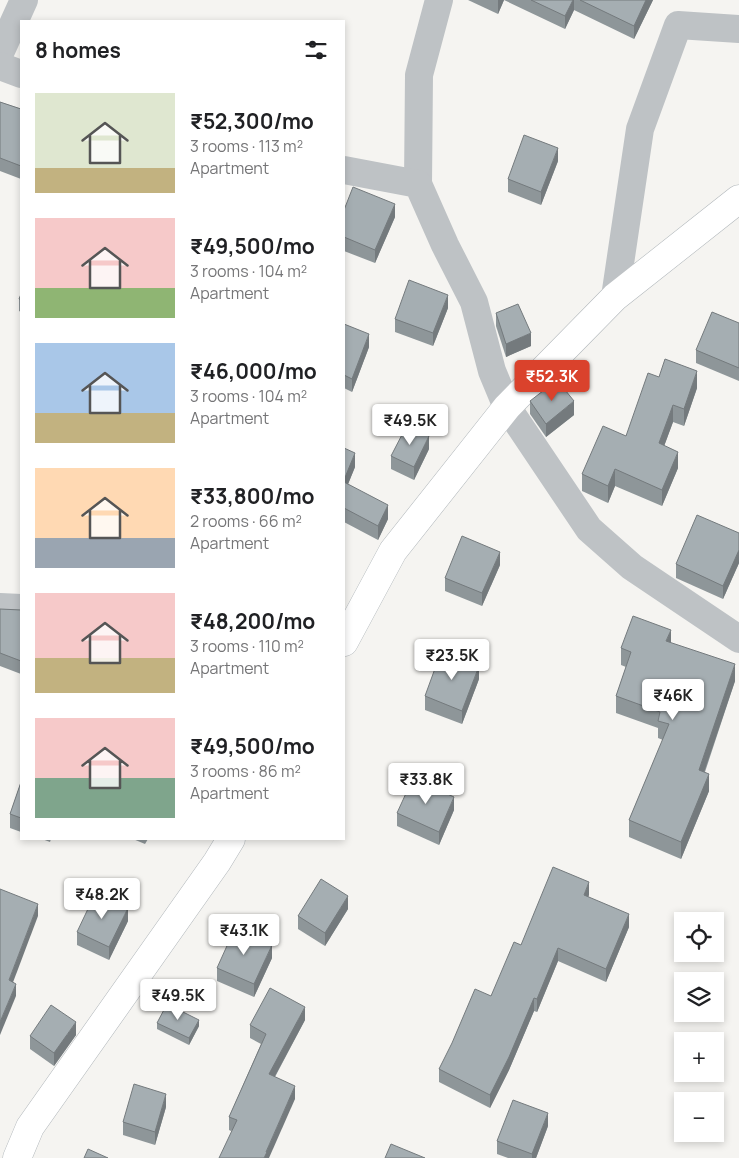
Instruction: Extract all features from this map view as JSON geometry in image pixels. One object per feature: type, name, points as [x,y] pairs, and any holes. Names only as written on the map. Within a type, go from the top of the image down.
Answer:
[{"type":"main road","points":[[345,640],[392,551],[507,407],[615,297],[739,199]]},
{"type":"main road","points":[[17,1158],[30,1127],[218,862],[230,840]]},
{"type":"street","points":[[0,53],[24,0]]},
{"type":"street","points":[[439,0],[419,75],[418,184],[445,245],[474,302],[492,371],[507,407],[589,530],[632,567],[739,639]]},
{"type":"street","points":[[615,297],[640,129],[678,26],[739,29]]},
{"type":"street","points":[[0,66],[20,74]]},
{"type":"street","points":[[345,170],[418,184]]},
{"type":"street","points":[[0,607],[20,608]]},
{"type":"building","points":[[531,0],[573,0],[565,16]]},
{"type":"building","points":[[580,0],[646,0],[634,26]]},
{"type":"building","points":[[0,102],[20,109],[20,166],[0,158]]},
{"type":"building","points":[[524,135],[558,148],[541,192],[508,179]]},
{"type":"building","points":[[353,187],[395,204],[375,250],[345,237],[345,207]]},
{"type":"building","points":[[409,280],[448,295],[433,333],[395,319]]},
{"type":"building","points":[[518,304],[531,333],[506,344],[496,313]]},
{"type":"building","points":[[712,312],[739,323],[739,368],[696,350]]},
{"type":"building","points":[[345,324],[369,334],[352,379],[345,376]]},
{"type":"building","points":[[665,359],[697,371],[684,409],[673,405],[659,443],[678,452],[662,490],[615,469],[608,486],[582,474],[603,426],[626,436],[648,373],[659,377]]},
{"type":"building","points":[[557,380],[574,401],[546,424],[530,401]]},
{"type":"building","points":[[407,425],[429,436],[414,467],[391,456]]},
{"type":"building","points":[[345,448],[355,453],[345,478]]},
{"type":"building","points":[[345,483],[388,505],[378,526],[345,509]]},
{"type":"building","points":[[697,515],[739,533],[739,550],[723,586],[676,564]]},
{"type":"building","points":[[462,536],[500,552],[482,593],[445,578]]},
{"type":"building","points":[[0,609],[20,610],[20,661],[0,653]]},
{"type":"building","points":[[633,616],[671,630],[666,641],[735,664],[699,770],[709,774],[681,842],[629,820],[669,724],[658,721],[660,712],[616,696],[631,652],[621,648]]},
{"type":"building","points":[[441,652],[479,666],[462,711],[425,696]]},
{"type":"building","points":[[413,778],[454,797],[439,832],[397,813]]},
{"type":"building","points":[[20,785],[20,818],[10,814]]},
{"type":"building","points":[[553,867],[589,882],[584,895],[629,914],[606,969],[558,948],[537,999],[534,998],[509,1057],[490,1095],[439,1069],[475,989],[491,996],[514,942],[521,945]]},
{"type":"building","points":[[321,879],[348,896],[325,933],[298,916]]},
{"type":"building","points":[[0,889],[38,904],[9,980],[16,984],[0,1022]]},
{"type":"building","points":[[96,892],[128,908],[109,947],[77,932]]},
{"type":"building","points":[[235,928],[272,945],[254,984],[217,968]]},
{"type":"building","points":[[270,988],[305,1007],[269,1074],[295,1086],[264,1158],[219,1158],[237,1120],[229,1117],[266,1034],[250,1025]]},
{"type":"building","points":[[167,1004],[199,1020],[189,1038],[157,1023]]},
{"type":"building","points":[[51,1005],[76,1022],[54,1053],[30,1036]]},
{"type":"building","points":[[134,1084],[166,1094],[155,1132],[123,1122]]},
{"type":"building","points":[[513,1100],[548,1113],[532,1154],[497,1141]]},
{"type":"building","points":[[391,1144],[425,1158],[385,1158]]},
{"type":"building","points":[[88,1149],[108,1158],[84,1158]]}]
